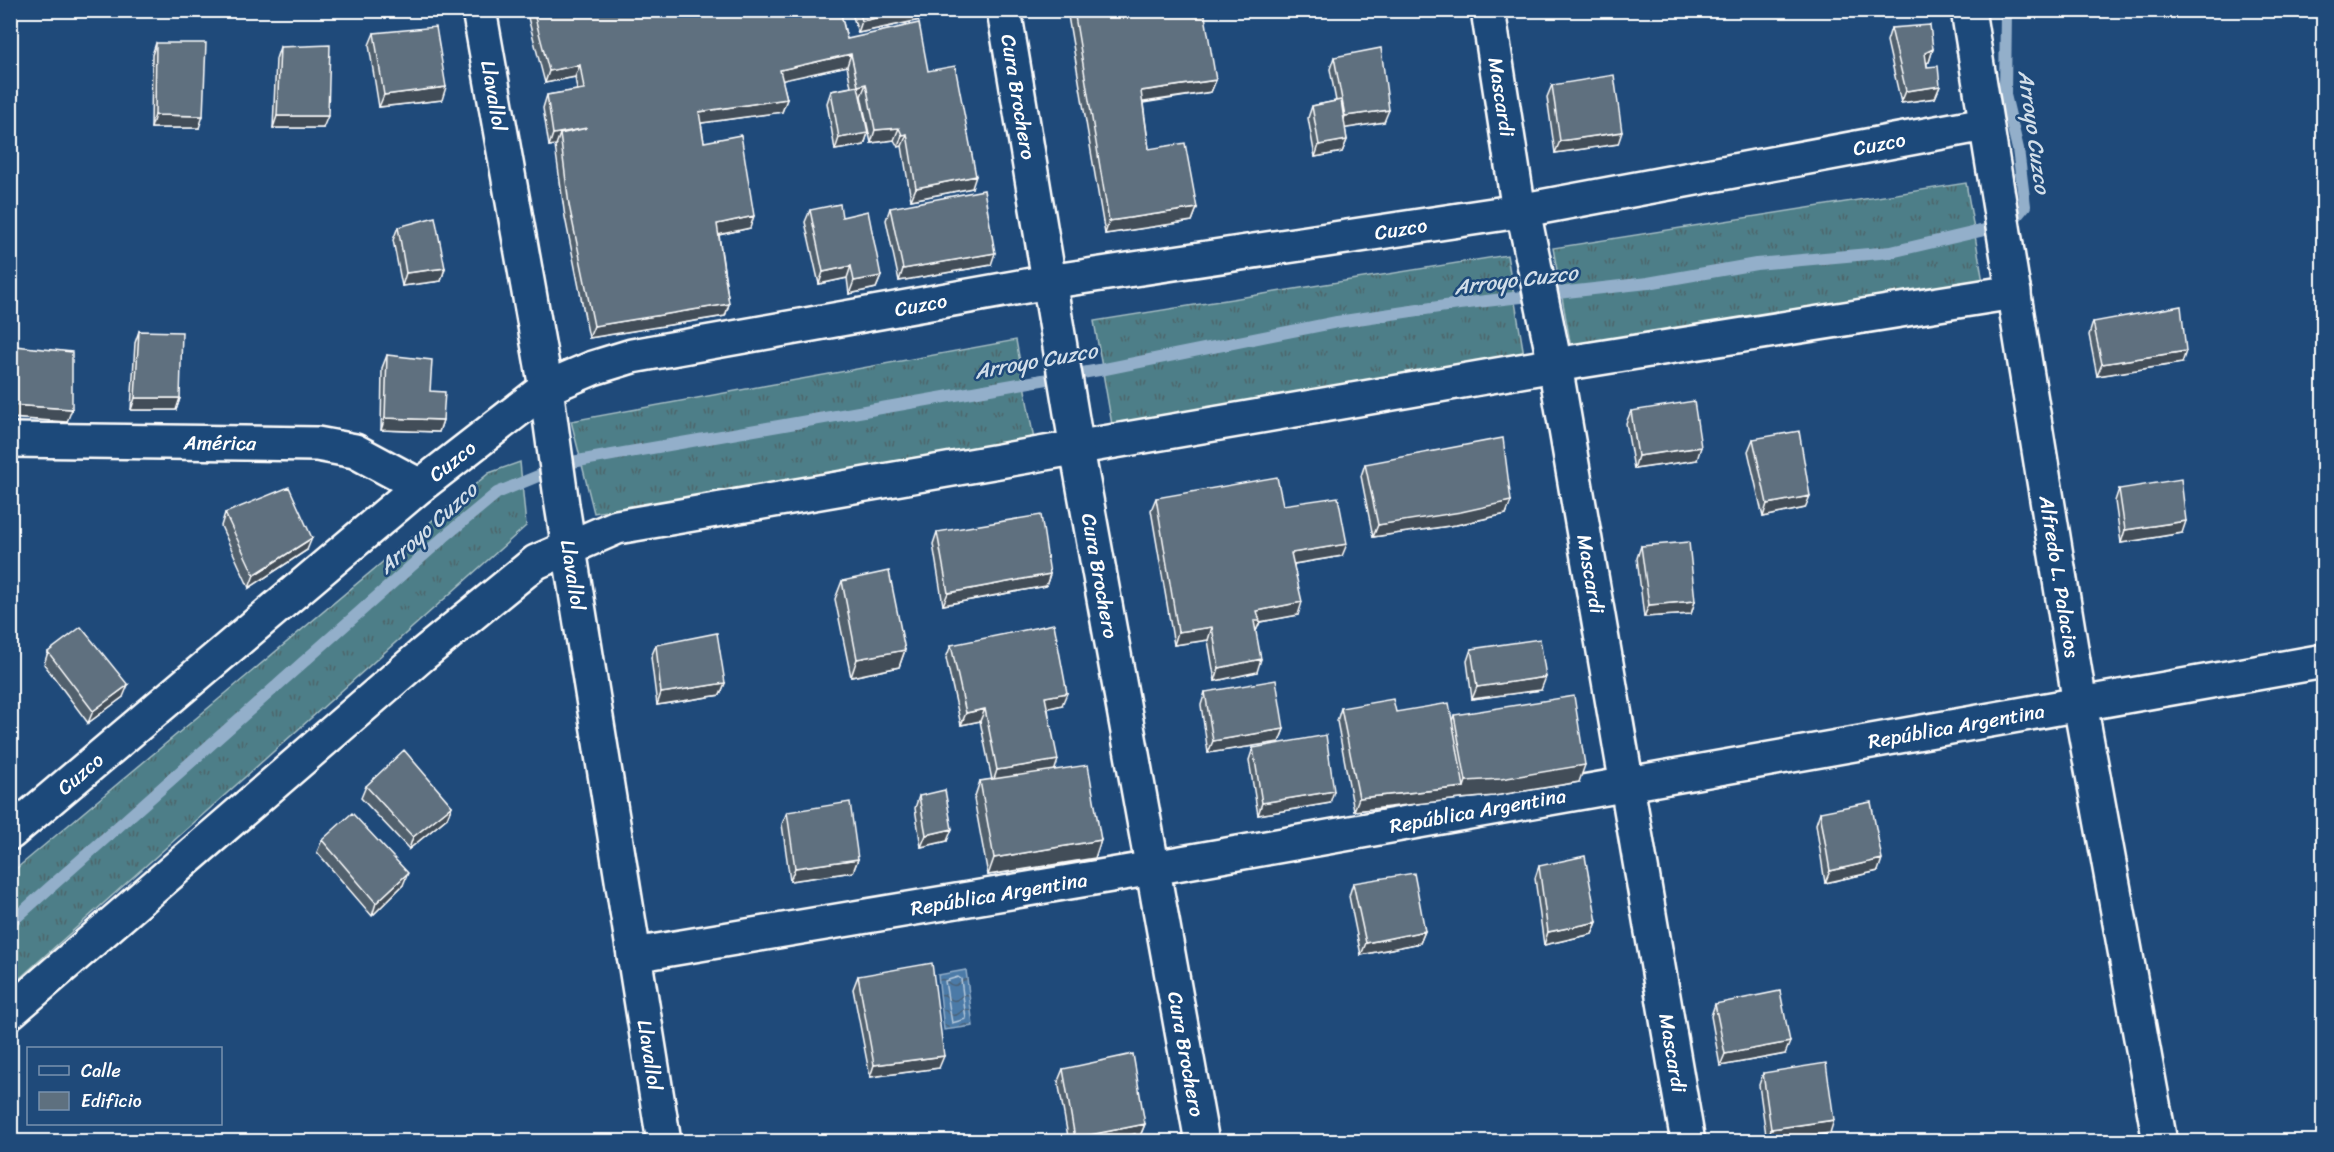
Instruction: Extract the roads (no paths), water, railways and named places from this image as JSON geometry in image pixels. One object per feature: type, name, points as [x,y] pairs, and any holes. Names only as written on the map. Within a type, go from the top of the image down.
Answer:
[{"type":"street","name":"Llavallol","points":[[479,10],[546,388],[562,505],[664,1142]]},
{"type":"street","name":"Cura Brochero","points":[[1004,10],[1077,449],[1202,1142]]},
{"type":"street","name":"Mascardi","points":[[1488,10],[1523,218],[1553,359],[1688,1142]]},
{"type":"street","name":"Alfredo L. Palacios","points":[[1968,10],[2080,704],[2160,1142]]},
{"type":"street","name":"Cuzco","points":[[10,833],[420,486],[546,388],[593,368],[632,356],[1048,282],[1523,218],[1987,133]]},
{"type":"street","points":[[10,1012],[423,655],[536,562],[617,527],[1077,449],[1553,359],[2014,292]]},
{"type":"street","name":"América","points":[[10,440],[317,444],[355,451],[420,486]]},
{"type":"street","name":"República Argentina","points":[[633,955],[1153,868],[2324,661]]},
{"type":"water","points":[[966,970],[973,1026],[944,1030],[938,975]]},
{"type":"waterway","name":"Arroyo Cuzco","points":[[10,923],[444,537],[497,493],[572,462],[1105,369],[1337,322],[1459,304],[1648,283],[1756,264],[1891,252],[2010,224],[2025,206],[2018,149],[2005,95],[2006,10]]}]
